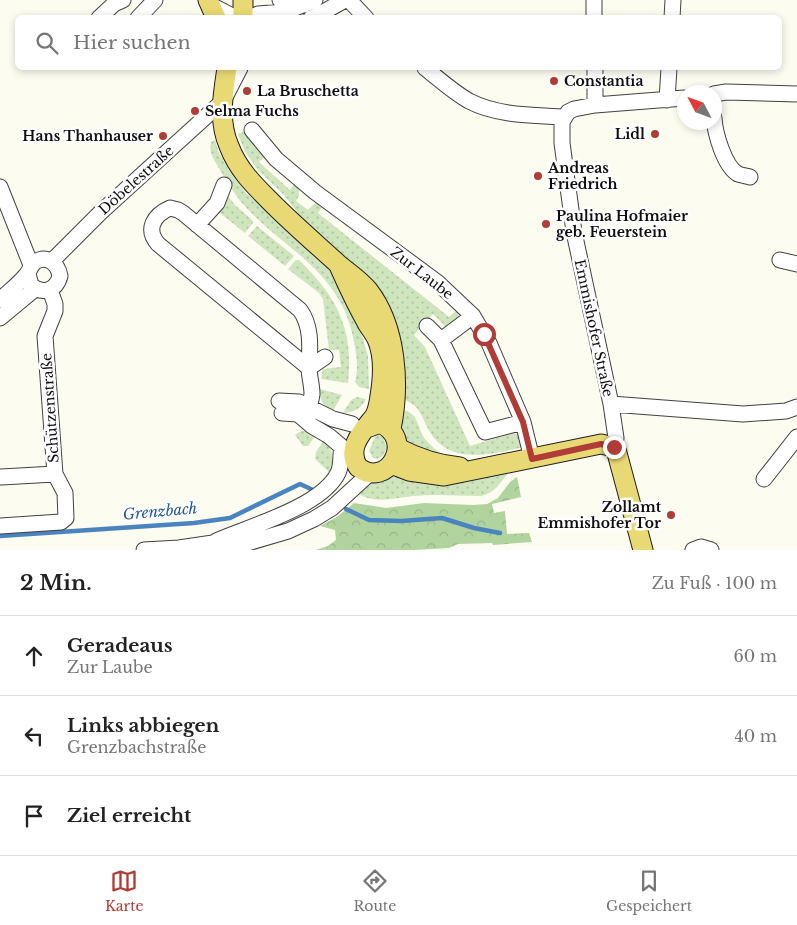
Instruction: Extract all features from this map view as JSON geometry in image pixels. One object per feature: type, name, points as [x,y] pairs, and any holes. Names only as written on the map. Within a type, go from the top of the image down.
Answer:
[{"type":"main road","points":[[243,0],[243,15]]},
{"type":"main road","points":[[226,70],[222,116],[226,138],[234,159],[241,170],[284,214],[357,278],[369,292],[379,310],[393,345],[396,374],[395,402],[391,429],[396,440],[395,456],[383,471],[376,474],[369,474],[358,468],[348,450],[357,440],[358,426],[377,412],[382,379],[381,361],[377,339],[366,322],[338,263]]},
{"type":"main road","name":"Döbelestraße","points":[[222,101],[233,70]]},
{"type":"main road","points":[[358,426],[380,423],[391,429]]},
{"type":"main road","points":[[395,456],[409,471],[437,476],[453,475],[601,444],[614,447]]},
{"type":"main road","name":"Emmishofer Straße","points":[[614,447],[641,544]]},
{"type":"street","points":[[102,15],[114,4],[123,0]]},
{"type":"street","points":[[141,15],[154,0]]},
{"type":"street","points":[[280,0],[310,8],[320,14],[345,0]]},
{"type":"street","points":[[349,0],[364,15]]},
{"type":"street","points":[[594,0],[594,15]]},
{"type":"street","points":[[672,15],[673,0]]},
{"type":"street","points":[[212,8],[229,15]]},
{"type":"street","points":[[256,15],[310,8]]},
{"type":"street","name":"Döbelestraße","points":[[52,261],[101,212],[222,101],[239,70]]},
{"type":"street","points":[[428,70],[468,100],[486,108],[506,113],[564,117],[574,109],[595,105],[677,99]]},
{"type":"street","points":[[595,70],[595,105]]},
{"type":"street","points":[[667,100],[669,70]]},
{"type":"street","points":[[722,93],[797,94]]},
{"type":"street","name":"Emmishofer Straße","points":[[564,117],[561,128],[574,232],[611,404],[616,438],[614,447]]},
{"type":"street","name":"Zur Laube","points":[[252,130],[276,159],[315,192],[437,282],[473,316],[489,343],[523,422],[532,459]]},
{"type":"street","points":[[716,130],[729,166],[737,173],[750,177]]},
{"type":"street","points":[[197,225],[217,203],[224,185]]},
{"type":"street","points":[[0,187],[30,269],[31,285],[42,289]]},
{"type":"street","points":[[307,413],[312,395],[309,368],[311,354],[306,320],[300,310],[178,210],[170,208],[164,210],[153,220],[152,232],[158,244],[309,368]]},
{"type":"street","points":[[0,300],[41,259],[52,261],[56,265],[60,276],[58,282],[42,289],[0,318]]},
{"type":"street","points":[[780,260],[797,264]]},
{"type":"street","name":"Schützenstraße","points":[[0,526],[61,522],[66,518],[65,494],[54,474],[45,336],[55,311],[55,304],[42,289]]},
{"type":"street","points":[[441,340],[473,316]]},
{"type":"street","points":[[427,326],[441,340],[486,432],[523,422]]},
{"type":"street","points":[[309,368],[325,357]]},
{"type":"street","points":[[212,543],[241,530],[277,518],[312,499],[326,488],[338,474],[340,455],[348,450],[329,436],[299,402],[281,407]]},
{"type":"street","points":[[611,404],[743,414],[795,411]]},
{"type":"street","points":[[307,413],[358,426]]},
{"type":"street","points":[[764,479],[797,437]]},
{"type":"street","points":[[1,478],[54,474]]},
{"type":"street","points":[[144,550],[179,548],[212,543],[244,544],[288,531],[332,508],[369,474]]},
{"type":"street","points":[[693,550],[701,547],[711,550]]},
{"type":"green space","points":[[246,131],[266,156],[259,162],[290,190],[295,183],[299,187],[299,196],[296,201],[308,210],[316,202],[324,204],[318,213],[449,317],[458,309],[457,319],[446,327],[433,314],[414,335],[425,347],[470,446],[513,433],[521,435],[524,447],[473,455],[460,454],[449,450],[439,443],[430,432],[416,407],[400,398],[354,265],[304,221],[284,195],[259,171],[245,152],[238,134]]},
{"type":"green space","points":[[215,140],[219,153],[228,169],[246,193],[329,266],[360,329],[368,356],[369,389],[359,387],[355,382],[357,365],[353,337],[346,314],[335,294],[307,262],[257,219],[241,202],[212,157],[210,146],[211,142]]},
{"type":"green space","points":[[228,196],[252,220],[253,223],[245,233],[215,209]]},
{"type":"green space","points":[[257,226],[294,256],[285,266],[248,236]]},
{"type":"green space","points":[[296,260],[299,260],[324,287],[340,315],[348,346],[348,383],[321,379],[323,369],[341,367],[339,350],[329,350],[323,299],[319,293],[288,269]]},
{"type":"green space","points":[[320,389],[342,395],[333,411],[322,402]]},
{"type":"green space","points":[[357,397],[366,399],[357,409],[343,413],[351,400]]},
{"type":"green space","points":[[398,409],[414,416],[425,439],[446,457],[408,445],[398,426]]},
{"type":"green space","points":[[301,431],[308,431],[316,435],[308,446],[303,446],[295,435]]},
{"type":"green space","points":[[376,434],[382,436],[387,447],[384,455],[377,459],[373,458],[369,451]]},
{"type":"green space","points":[[324,440],[330,448],[332,456],[331,474],[315,459],[316,452]]},
{"type":"green space","points":[[510,471],[494,490],[481,496],[421,495],[376,500],[356,492],[375,481],[391,477],[449,484],[472,481]]},
{"type":"green space","points":[[517,477],[521,497],[492,504],[494,513],[505,511],[507,534],[529,533],[532,542],[493,545],[492,543],[458,544],[449,548],[415,550],[316,550],[328,546],[336,540],[335,530],[320,526],[337,517],[354,503],[386,508],[424,503],[487,504],[498,498],[510,482]]},
{"type":"waterway","name":"Grenzbach","points":[[0,536],[194,523],[230,518],[300,484],[313,490]]},
{"type":"waterway","name":"Grenzbach","points":[[346,509],[369,520],[401,521],[442,518],[474,528],[500,533]]},
{"type":"place","name":"Constantia","points":[[554,81]]},
{"type":"place","name":"La Bruschetta","points":[[247,91]]},
{"type":"place","name":"Selma Fuchs","points":[[195,111]]},
{"type":"place","name":"Lidl","points":[[655,134]]},
{"type":"place","name":"Hans Thanhauser","points":[[163,136]]},
{"type":"place","name":"Andreas Friedrich","points":[[538,176]]},
{"type":"place","name":"Paulina Hofmaier geb. Feuerstein","points":[[546,224]]},
{"type":"place","name":"Zollamt Emmishofer Tor","points":[[671,515]]},
{"type":"route","points":[[484,334],[523,422],[532,459],[601,444],[614,447]]}]
